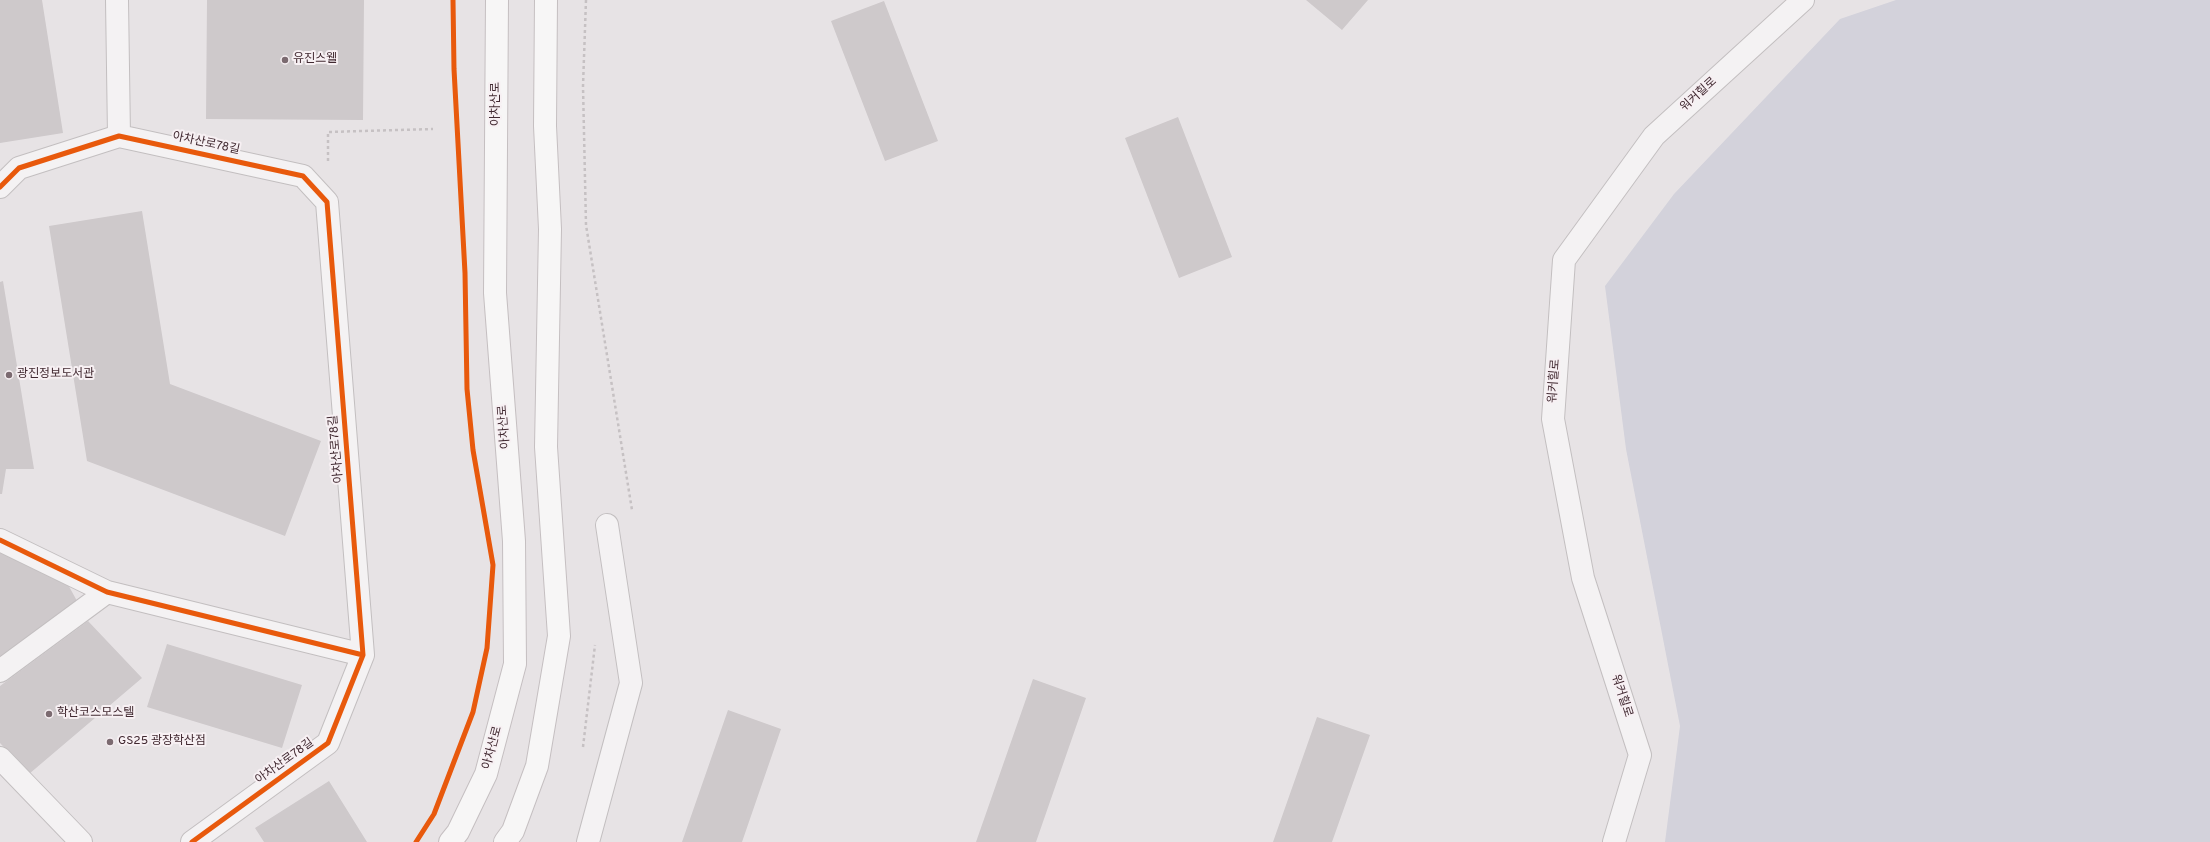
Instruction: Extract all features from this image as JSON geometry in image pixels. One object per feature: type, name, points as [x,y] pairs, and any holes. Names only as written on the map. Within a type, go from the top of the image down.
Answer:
[{"type":"main road","name":"아차산로","points":[[450,842],[458,832],[486,774],[515,664],[514,541],[495,294],[497,0]]},
{"type":"main road","points":[[505,842],[513,831],[537,766],[559,636],[546,447],[550,229],[545,126],[546,0]]},
{"type":"street","points":[[0,187],[18,168],[119,136],[117,0]]},
{"type":"street","name":"워커힐로","points":[[1614,842],[1640,755],[1583,578],[1553,419],[1564,260],[1654,136],[1803,0]]},
{"type":"street","name":"아차산로78길","points":[[119,136],[303,176],[327,202],[363,655],[328,743],[192,842]]},
{"type":"street","points":[[588,842],[631,683],[607,525]]},
{"type":"street","points":[[0,540],[106,592],[363,655]]},
{"type":"street","points":[[0,671],[106,592]]},
{"type":"street","points":[[0,758],[81,842]]},
{"type":"path","points":[[586,0],[584,86],[586,225],[632,512]]},
{"type":"path","points":[[327,202],[328,132],[433,129]]},
{"type":"path","points":[[582,753],[596,638]]},
{"type":"shaded area","points":[[1896,0],[2210,0],[2210,842],[1665,842],[1680,726],[1626,449],[1605,286],[1674,194],[1840,19]]},
{"type":"building","points":[[0,0],[42,0],[63,133],[0,143]]},
{"type":"building","name":"유진스웰","points":[[207,0],[364,0],[363,120],[206,119]]},
{"type":"building","points":[[1306,0],[1368,0],[1342,30]]},
{"type":"building","points":[[884,1],[938,141],[885,161],[831,21]]},
{"type":"building","points":[[1178,117],[1232,257],[1179,278],[1125,138]]},
{"type":"building","points":[[142,211],[170,384],[321,441],[285,536],[87,461],[49,226]]},
{"type":"building","name":"광진정보도서관","points":[[3,281],[34,469],[6,469],[2,494],[0,494],[0,282]]},
{"type":"building","points":[[0,551],[66,581],[82,610],[0,664]]},
{"type":"building","name":"학산코스모스텔","points":[[88,621],[142,678],[29,774],[0,743],[0,686]]},
{"type":"building","points":[[167,644],[302,685],[282,748],[147,707]]},
{"type":"building","points":[[1033,679],[1086,698],[1036,842],[976,842]]},
{"type":"building","points":[[728,710],[781,729],[742,842],[682,842]]},
{"type":"building","points":[[1317,717],[1370,735],[1332,842],[1273,842]]},
{"type":"building","points":[[329,781],[367,842],[264,842],[255,828]]},
{"type":"cycle path","points":[[416,842],[434,814],[473,712],[487,648],[493,565],[473,450],[467,389],[465,273],[454,69],[453,0]]},
{"type":"cycle path","points":[[0,187],[19,168],[119,136],[303,176],[327,202],[363,655],[328,743],[192,842]]},
{"type":"cycle path","points":[[0,540],[107,592],[363,655]]},
{"type":"place","name":"유진스웰","points":[[285,60]]},
{"type":"place","name":"광진정보도서관","points":[[9,375]]},
{"type":"place","name":"학산코스모스텔","points":[[49,714]]},
{"type":"place","name":"GS25 광장학산점","points":[[110,742]]}]
